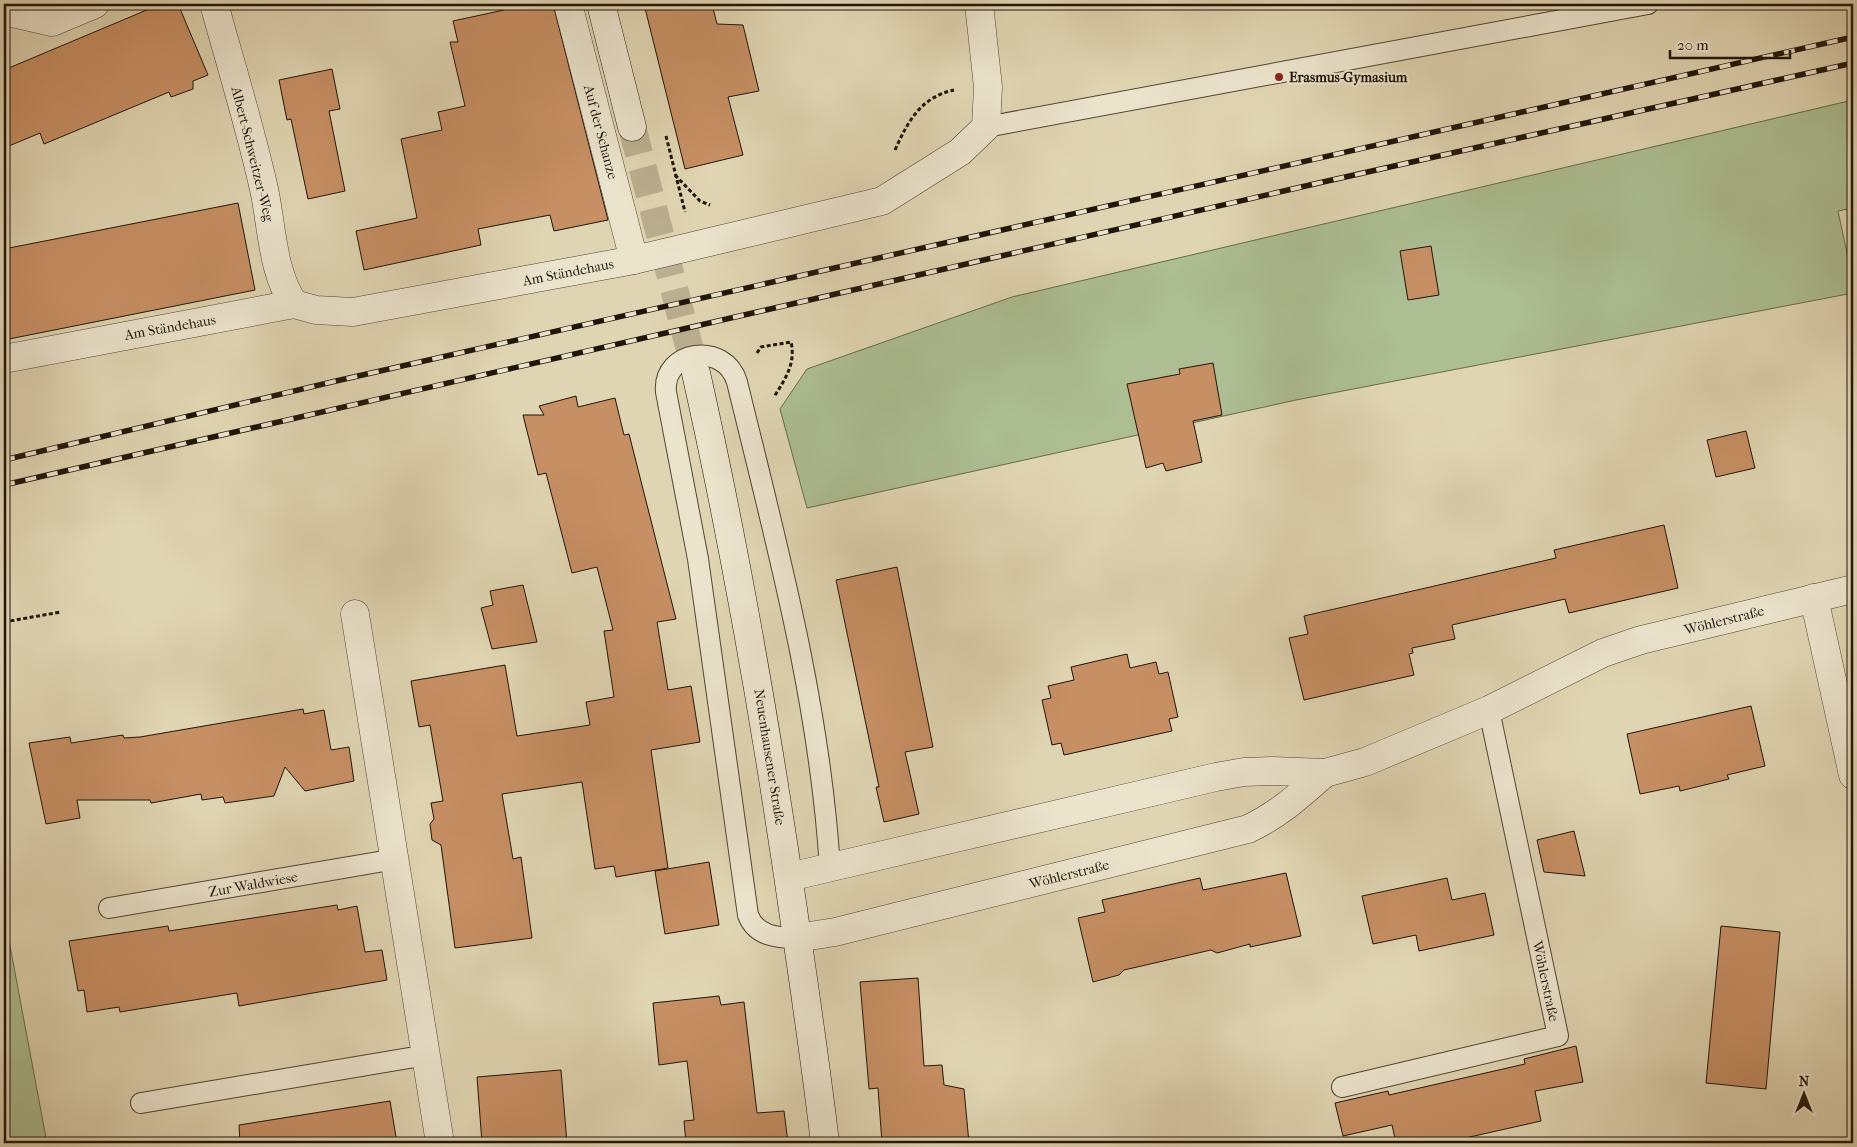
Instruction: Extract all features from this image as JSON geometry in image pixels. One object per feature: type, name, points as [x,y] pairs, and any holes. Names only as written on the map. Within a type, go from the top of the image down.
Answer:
[{"type":"street","points":[[4,11],[52,22],[95,4]]},
{"type":"street","name":"Albert-Schweitzer-Weg","points":[[214,4],[263,188],[280,274],[288,295],[294,304]]},
{"type":"street","name":"Auf der Schanze","points":[[568,4],[634,260]]},
{"type":"street","points":[[601,4],[632,127]]},
{"type":"street","points":[[979,4],[988,86],[986,127]]},
{"type":"street","name":"Am Ständehaus","points":[[4,359],[294,304],[316,310],[352,312],[634,260],[882,201],[960,152],[986,127]]},
{"type":"street","name":"Neuenhausener Straße","points":[[696,373],[746,613],[789,877],[825,1143]]},
{"type":"street","name":"Wöhlerstraße","points":[[789,877],[830,869],[1216,777],[1244,772],[1325,773],[1365,762],[1489,710],[1603,653],[1641,640],[1853,589]]},
{"type":"street","points":[[1814,598],[1853,775]]},
{"type":"street","points":[[356,614],[440,1143]]},
{"type":"street","name":"Wöhlerstraße","points":[[797,938],[835,932],[1248,829],[1270,819],[1288,806],[1325,773]]},
{"type":"lane","points":[[986,127],[1648,4]]},
{"type":"lane","points":[[797,938],[781,938],[762,932],[750,921],[748,915],[698,559],[665,386],[668,374],[677,362],[696,356],[711,356],[723,360],[730,366],[737,382],[796,630],[824,798],[830,869]]},
{"type":"lane","name":"Wöhlerstraße","points":[[1342,1087],[1558,1036],[1489,710]]},
{"type":"lane","name":"Zur Waldwiese","points":[[109,908],[396,860]]},
{"type":"lane","points":[[141,1103],[427,1055]]},
{"type":"path","points":[[892,157],[908,122],[917,109],[940,94]]},
{"type":"path","points":[[675,175],[700,201]]},
{"type":"path","points":[[777,344],[791,342]]},
{"type":"path","points":[[4,622],[61,612]]},
{"type":"green space","points":[[1853,100],[1853,208],[1838,211],[1853,281],[1853,293],[1296,400],[807,508],[780,409],[807,369],[1012,297]]},
{"type":"green space","points":[[4,914],[47,1143],[4,1143]]},
{"type":"building","points":[[161,4],[178,4],[208,75],[193,81],[193,89],[171,97],[169,92],[44,144],[40,133],[4,148],[4,70]]},
{"type":"building","points":[[503,4],[553,4],[608,220],[554,231],[550,215],[478,229],[481,245],[364,270],[356,231],[417,218],[401,139],[442,130],[438,112],[465,106],[450,42],[458,42],[453,21],[504,10]]},
{"type":"building","points":[[644,4],[712,4],[717,24],[743,25],[759,91],[728,97],[743,155],[685,169]]},
{"type":"building","points":[[332,69],[340,109],[329,111],[345,191],[308,199],[291,119],[287,120],[279,80]]},
{"type":"building","points":[[238,203],[255,290],[4,340],[4,249]]},
{"type":"building","points":[[1431,246],[1439,295],[1408,300],[1400,251]]},
{"type":"building","points":[[1213,363],[1222,415],[1193,421],[1202,462],[1166,471],[1163,463],[1146,468],[1127,384],[1180,374],[1179,369]]},
{"type":"building","points":[[576,396],[578,407],[615,398],[624,435],[629,434],[676,619],[657,622],[668,690],[691,686],[700,742],[651,750],[668,868],[616,877],[614,866],[595,869],[582,782],[502,794],[513,859],[521,857],[532,938],[455,948],[441,845],[432,840],[430,824],[434,819],[431,803],[443,801],[430,725],[419,727],[411,681],[505,665],[517,736],[590,725],[586,702],[614,697],[604,631],[613,630],[597,567],[572,573],[546,473],[538,475],[523,415],[544,415],[539,406]]},
{"type":"building","points":[[1746,431],[1755,468],[1716,477],[1707,440]]},
{"type":"building","points":[[1664,525],[1678,588],[1569,613],[1565,599],[1452,625],[1455,639],[1412,648],[1413,653],[1409,654],[1414,675],[1304,700],[1289,638],[1308,634],[1304,616],[1556,558],[1554,550]]},
{"type":"building","points":[[897,567],[933,747],[905,752],[919,814],[884,822],[876,787],[879,787],[836,580]]},
{"type":"building","points":[[523,585],[537,642],[492,649],[481,608],[493,605],[490,591]]},
{"type":"building","points":[[1127,654],[1130,668],[1156,662],[1159,674],[1168,672],[1178,717],[1169,719],[1172,731],[1064,755],[1061,743],[1052,745],[1042,700],[1051,698],[1048,686],[1074,680],[1071,667]]},
{"type":"building","points":[[1751,706],[1765,766],[1727,775],[1729,779],[1680,791],[1679,786],[1640,794],[1627,734]]},
{"type":"building","points":[[303,709],[304,714],[324,710],[331,750],[349,747],[354,781],[305,791],[285,767],[274,796],[225,803],[223,797],[202,800],[201,794],[151,803],[150,800],[77,800],[80,818],[46,824],[29,743],[70,737],[71,743],[123,735],[124,738],[140,737]]},
{"type":"building","points":[[1574,831],[1585,876],[1544,872],[1537,840]]},
{"type":"building","points":[[709,862],[719,925],[665,934],[655,871]]},
{"type":"building","points":[[1286,873],[1301,936],[1250,947],[1250,944],[1217,953],[1211,950],[1124,970],[1119,975],[1093,982],[1078,918],[1105,912],[1102,900],[1200,878],[1203,890]]},
{"type":"building","points":[[1447,878],[1452,900],[1485,893],[1494,935],[1419,951],[1416,935],[1373,944],[1362,896]]},
{"type":"building","points":[[337,905],[338,910],[357,906],[365,952],[382,950],[387,980],[239,1006],[237,993],[120,1012],[119,1007],[87,1012],[84,990],[78,991],[69,941],[168,926],[169,931]]},
{"type":"building","points":[[1721,926],[1780,932],[1766,1089],[1706,1083]]},
{"type":"building","points":[[918,978],[924,1066],[942,1065],[944,1085],[964,1089],[969,1143],[882,1143],[878,1088],[869,1089],[860,982]]},
{"type":"building","points":[[719,996],[721,1005],[744,1002],[757,1113],[784,1111],[788,1143],[686,1143],[684,1121],[694,1120],[687,1061],[659,1065],[653,1003]]},
{"type":"building","points":[[1576,1046],[1583,1082],[1535,1091],[1541,1121],[1443,1143],[1396,1143],[1392,1125],[1343,1136],[1335,1103],[1388,1091],[1389,1095],[1525,1064],[1524,1059]]},
{"type":"building","points":[[561,1070],[567,1143],[482,1143],[477,1077]]},
{"type":"building","points":[[390,1101],[397,1143],[240,1143],[239,1125]]},
{"type":"tunnel","points":[[632,127],[696,373]]},
{"type":"railway","points":[[4,460],[336,381],[1853,37]]},
{"type":"railway","points":[[4,485],[1323,182],[1853,63]]},
{"type":"place","name":"Erasmus-Gymasium","points":[[1279,77]]}]
